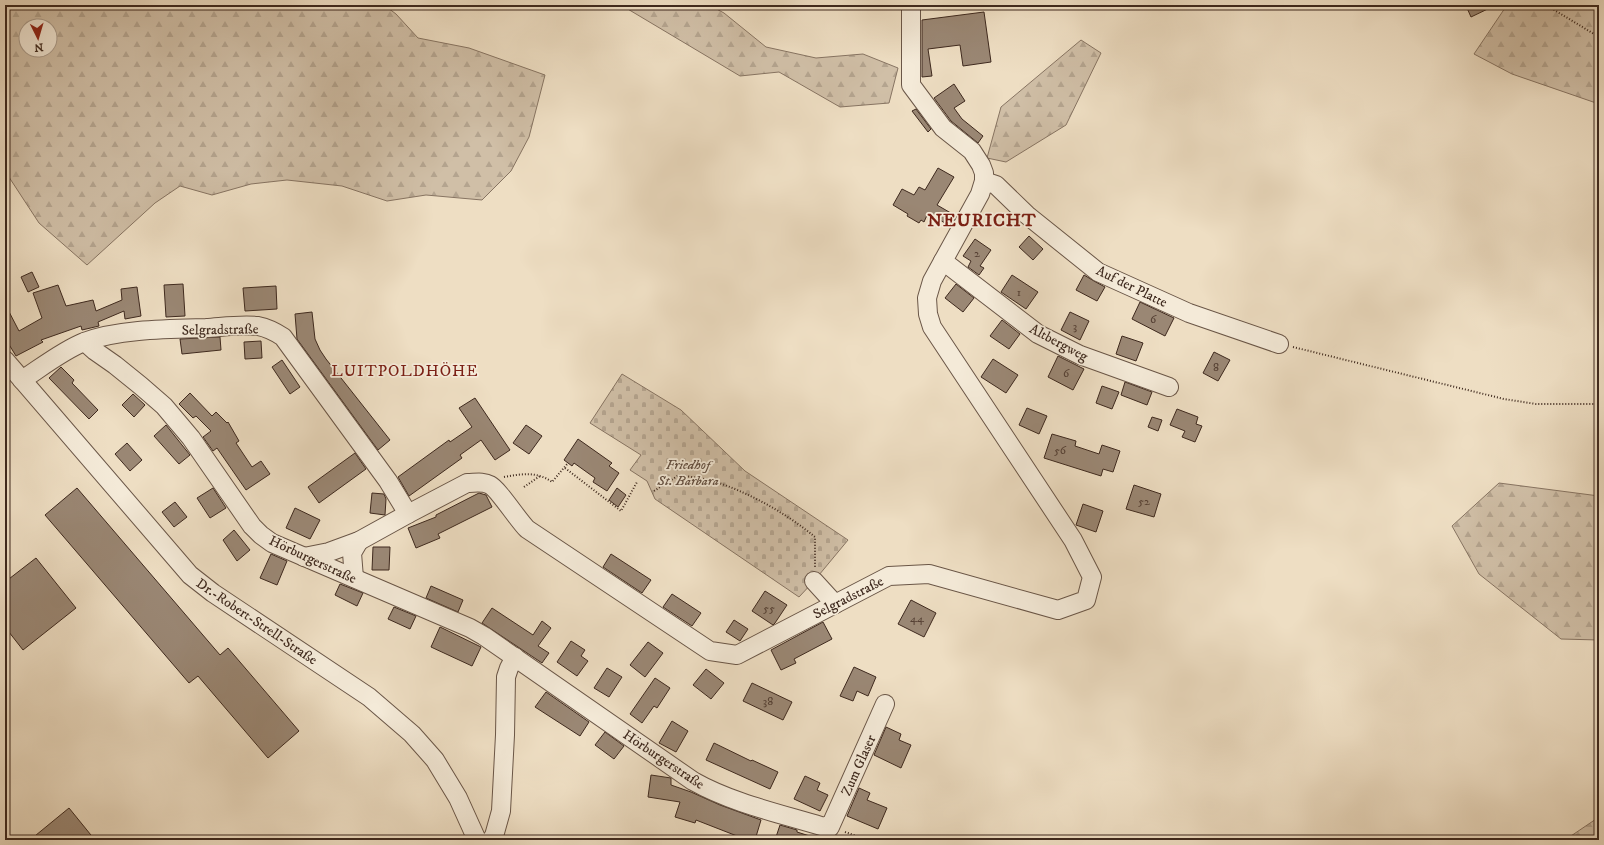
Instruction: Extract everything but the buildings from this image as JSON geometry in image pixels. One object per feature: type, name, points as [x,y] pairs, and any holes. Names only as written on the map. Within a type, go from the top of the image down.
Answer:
[{"type":"street","points":[[911,5],[911,85],[943,128],[972,151],[984,173],[984,181],[980,194],[943,261]]},
{"type":"street","name":"Auf der Platte","points":[[984,181],[996,185],[1027,215],[1098,272],[1189,313],[1280,344]]},
{"type":"street","name":"Altbergweg","points":[[943,261],[1038,334],[1080,355],[1169,387]]},
{"type":"street","name":"Selgradstraße","points":[[304,557],[329,552],[359,541],[468,483],[478,482],[489,484],[496,490],[527,529],[710,650],[737,655],[889,576],[929,574],[1058,610],[1086,600],[1092,577],[1073,540],[1029,471],[932,327],[928,314],[927,298],[932,281],[943,261]]},
{"type":"street","name":"Selgradstraße","points":[[22,380],[67,350],[85,342],[115,335],[157,330],[257,326],[272,329],[283,337],[388,481],[408,514]]},
{"type":"street","name":"Hörburgerstraße","points":[[85,342],[95,351],[115,364],[164,406],[191,438],[252,526],[272,543],[470,628],[515,657],[693,781],[707,789],[724,796],[821,826],[830,826]]},
{"type":"street","name":"Dr.-Robert-Strell-Straße","points":[[5,360],[190,575],[213,593],[369,698],[412,734],[439,767],[458,798],[477,840]]},
{"type":"street","points":[[354,578],[352,553],[359,541]]},
{"type":"street","points":[[814,581],[835,604]]},
{"type":"street","points":[[491,840],[494,836],[501,811],[506,677],[515,657]]},
{"type":"street","name":"Zum Glaser","points":[[830,826],[884,704]]},
{"type":"path","points":[[1546,5],[1599,37]]},
{"type":"path","points":[[1280,344],[1504,399],[1536,404],[1599,404]]},
{"type":"path","points":[[499,477],[525,474],[541,476],[552,482],[568,463]]},
{"type":"path","points":[[565,468],[621,511],[637,482]]},
{"type":"path","points":[[654,491],[679,475],[711,481],[735,489],[796,522],[815,537],[816,554],[814,581]]},
{"type":"path","points":[[524,486],[541,476]]},
{"type":"path","points":[[830,826],[868,840]]},
{"type":"green space","points":[[5,5],[384,5],[396,14],[418,38],[469,48],[545,75],[529,137],[511,171],[482,200],[426,195],[387,201],[342,186],[287,180],[251,184],[212,195],[180,186],[155,203],[87,265],[39,223],[5,171]]},
{"type":"green space","points":[[621,5],[709,5],[724,13],[766,47],[816,58],[863,54],[898,68],[889,103],[840,107],[779,72],[740,76]]},
{"type":"green space","points":[[1507,5],[1599,5],[1599,104],[1512,74],[1474,54]]},
{"type":"green space","points":[[1081,40],[1101,53],[1066,125],[1006,162],[987,158],[1001,107]]},
{"type":"green space","name":"Friedhof St. Barbara","points":[[622,374],[681,410],[745,471],[848,540],[799,597],[655,499],[647,481],[630,470],[641,455],[590,423]]},
{"type":"green space","points":[[1499,483],[1599,496],[1599,640],[1561,639],[1479,574],[1452,526]]},
{"type":"green space","points":[[1599,817],[1599,840],[1565,840]]},
{"type":"district","name":"NEURICHT","points":[[982,220]]},
{"type":"district","name":"LUITPOLDHÖHE","points":[[405,370]]}]
